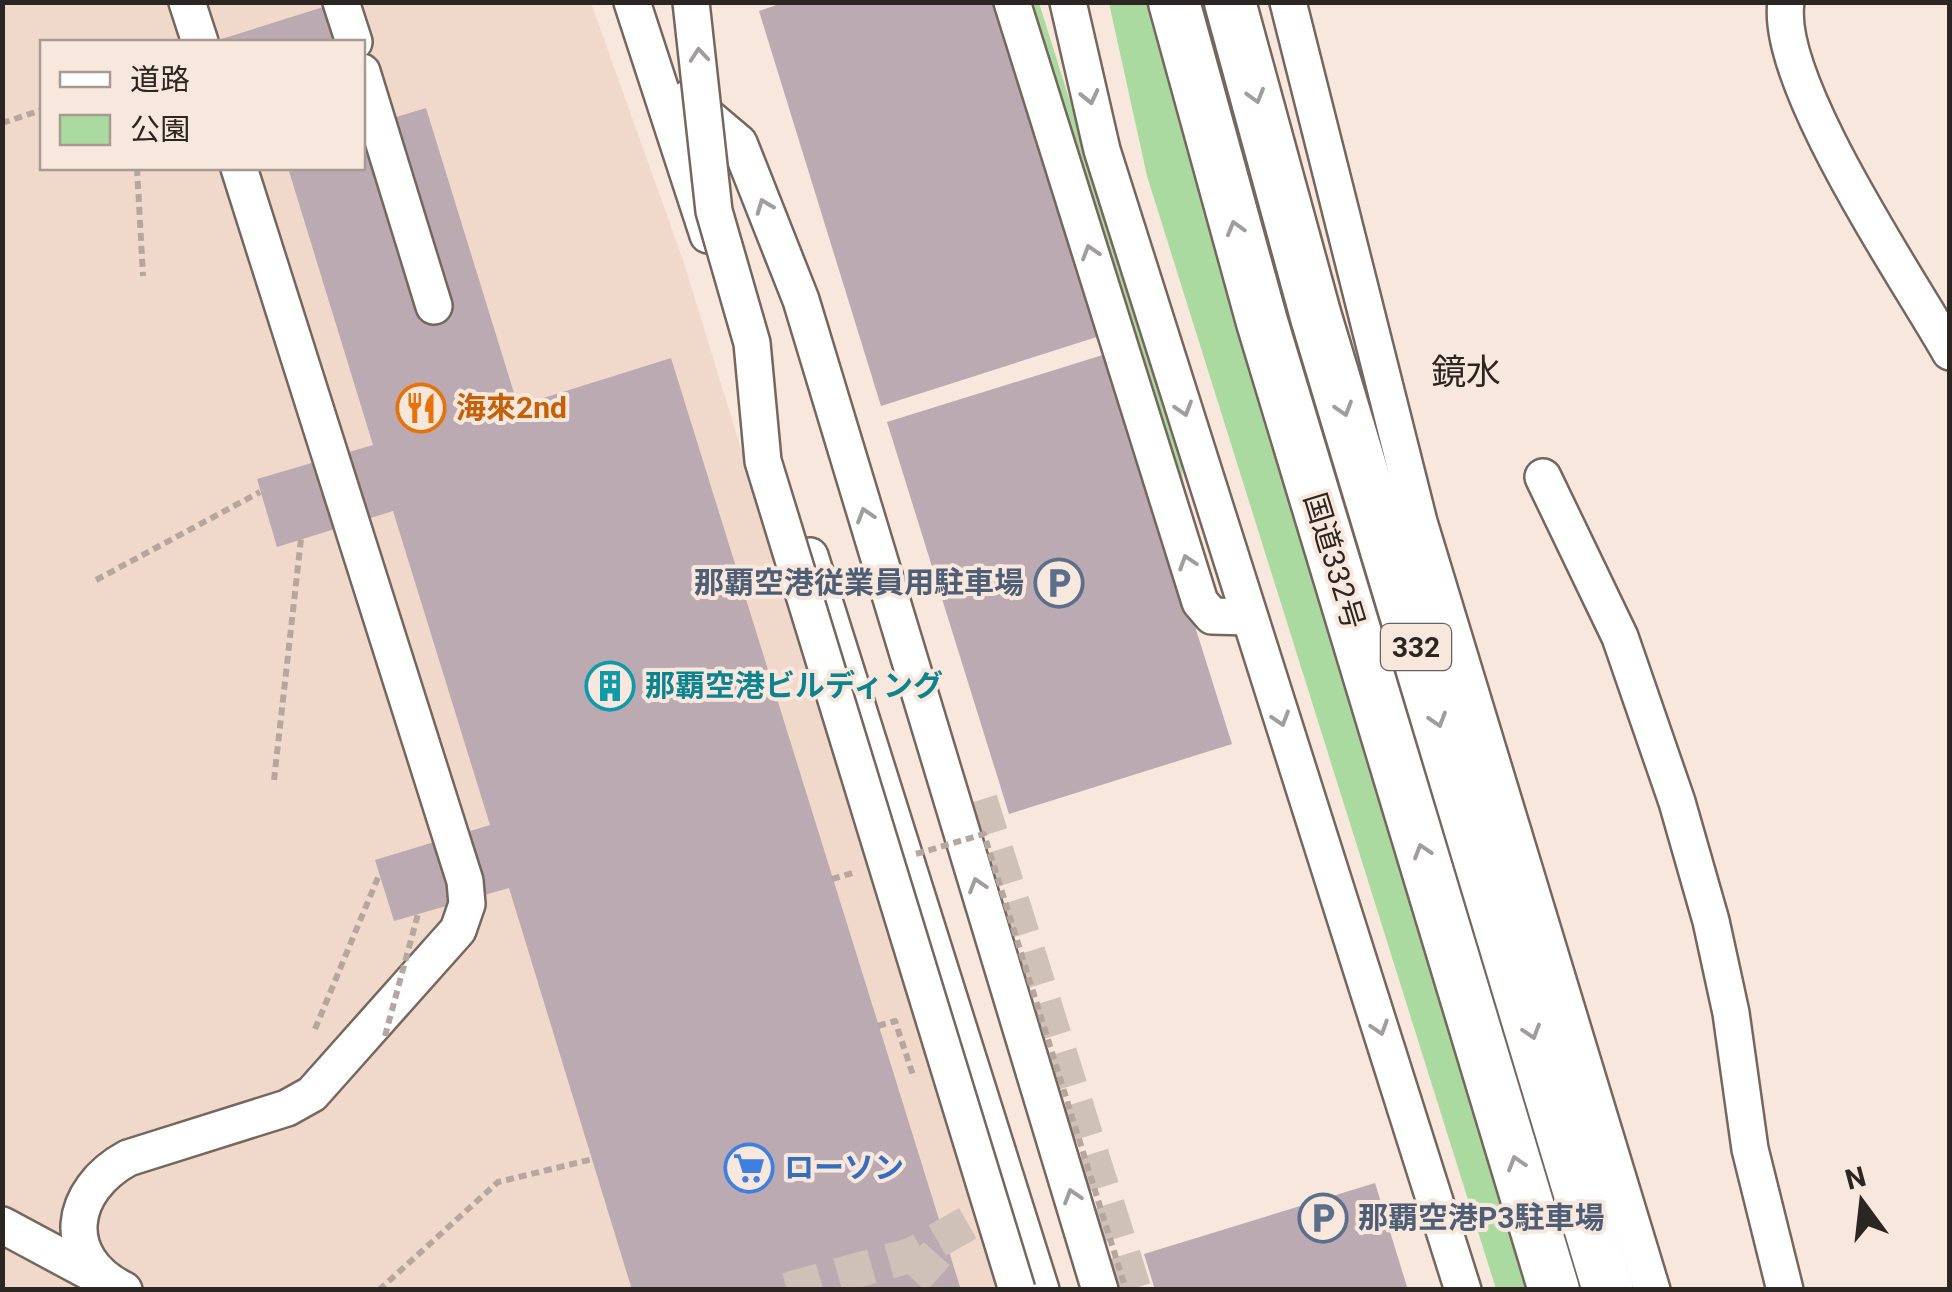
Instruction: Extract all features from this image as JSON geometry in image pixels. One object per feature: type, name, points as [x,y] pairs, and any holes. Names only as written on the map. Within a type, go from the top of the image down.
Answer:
[{"type":"highway","name":"国道332号","points":[[1174,2],[1268,341],[1554,1290]]},
{"type":"highway","name":"国道332号","points":[[1230,2],[1316,317],[1608,1290]]},
{"type":"street","points":[[187,2],[199,40]]},
{"type":"street","points":[[341,2],[353,40]]},
{"type":"street","points":[[632,2],[1041,1290]]},
{"type":"street","points":[[691,2],[698,31],[714,210],[752,343],[762,460],[1018,1290]]},
{"type":"street","points":[[1012,2],[1200,602],[1212,616],[1249,618]]},
{"type":"street","points":[[1068,2],[1102,150],[1464,1290]]},
{"type":"street","points":[[1288,2],[1419,522],[1652,1290]]},
{"type":"street","points":[[1786,2],[1784,16],[1803,84],[1826,136],[1950,352]]},
{"type":"street","points":[[656,72],[739,143],[800,300],[1100,1290]]},
{"type":"street","points":[[365,82],[434,306]]},
{"type":"street","points":[[115,1285],[82,1251],[78,1223],[88,1192],[107,1169],[128,1158],[287,1108],[312,1094],[458,930],[467,904],[465,881],[240,170]]},
{"type":"street","points":[[1544,476],[1620,637],[1711,920],[1731,1013],[1750,1149],[1785,1290]]},
{"type":"street","points":[[2,1225],[115,1285]]},
{"type":"path","points":[[2,123],[40,111]]},
{"type":"path","points":[[138,170],[142,276]]},
{"type":"path","points":[[96,580],[260,492]]},
{"type":"path","points":[[274,780],[301,539]]},
{"type":"path","points":[[908,856],[984,834],[1126,1290]]},
{"type":"path","points":[[832,879],[870,868]]},
{"type":"path","points":[[316,1029],[380,875]]},
{"type":"path","points":[[385,1036],[418,914]]},
{"type":"path","points":[[379,1290],[498,1182],[593,1159]]},
{"type":"shaded area","points":[[3,3],[591,3],[683,260],[999,1289],[3,1290]]},
{"type":"green space","points":[[1018,3],[1039,3],[1179,448],[1188,518]]},
{"type":"green space","points":[[1109,3],[1148,3],[1540,1289],[1496,1289],[1147,176]]},
{"type":"building","points":[[785,2],[997,2],[1103,335],[881,406],[759,11]]},
{"type":"building","points":[[333,4],[344,40],[218,40]]},
{"type":"building","name":"那覇空港ビルディング","points":[[379,60],[396,117],[426,108],[518,406],[671,358],[961,1290],[632,1290],[509,888],[394,921],[375,860],[490,825],[393,511],[277,547],[257,479],[373,445],[289,170],[365,170],[365,64]]},
{"type":"building","name":"那覇空港従業員用駐車場","points":[[1109,353],[1232,744],[1009,814],[887,422]]},
{"type":"building","name":"那覇空港P3駐車場","points":[[1375,1183],[1408,1290],[1155,1290],[1144,1254]]},
{"type":"tunnel","points":[[980,800],[1134,1290]]},
{"type":"tunnel","points":[[787,1290],[912,1255],[1012,1198]]},
{"type":"tunnel","points":[[912,1255],[951,1290]]},
{"type":"place","name":"海來2nd","points":[[421,408]]},
{"type":"place","name":"那覇空港従業員用駐車場","points":[[1059,583]]},
{"type":"place","name":"那覇空港ビルディング","points":[[610,686]]},
{"type":"place","name":"ローソン","points":[[749,1168]]},
{"type":"place","name":"那覇空港P3駐車場","points":[[1323,1218]]},
{"type":"district","name":"鏡水","points":[[1466,372]]}]
